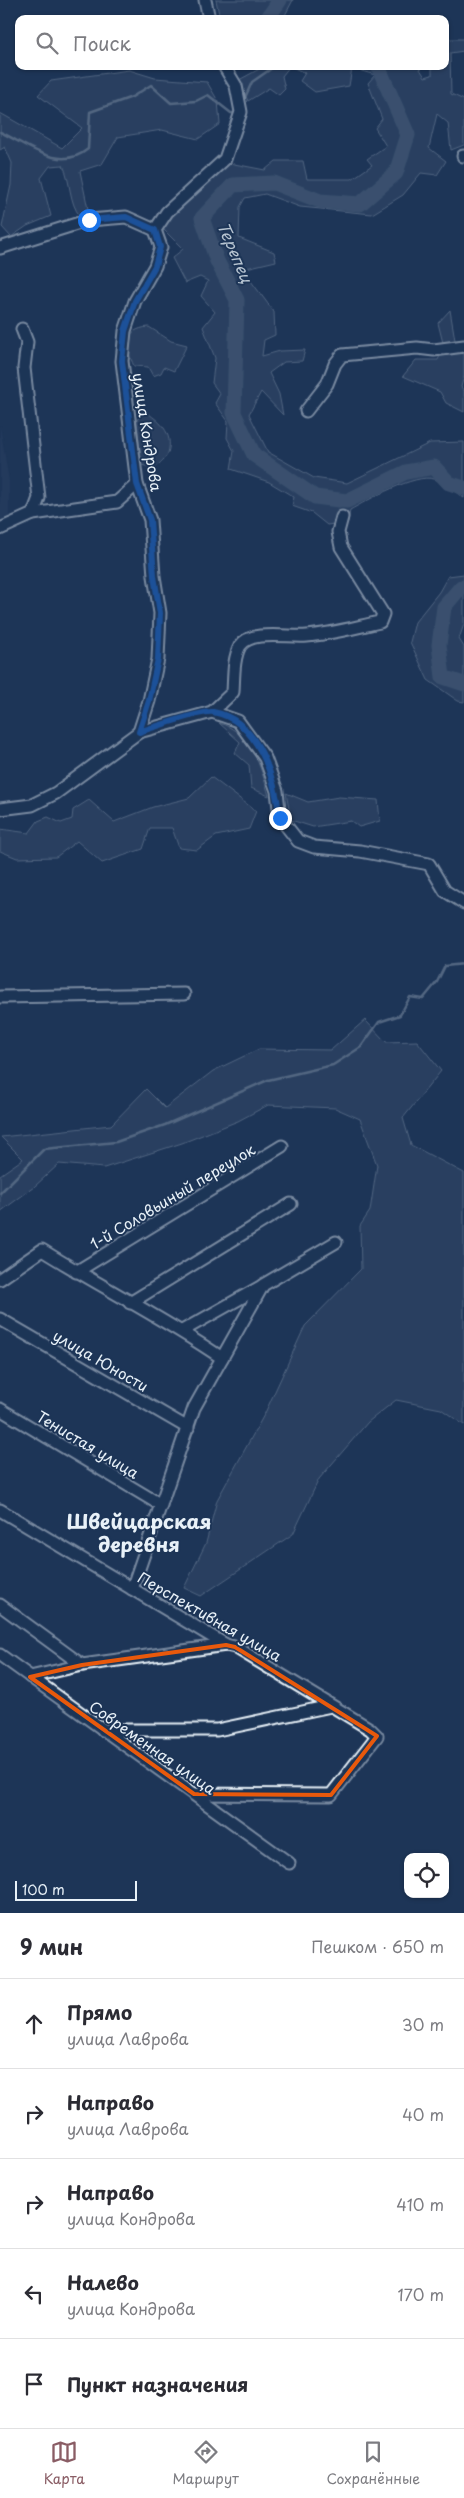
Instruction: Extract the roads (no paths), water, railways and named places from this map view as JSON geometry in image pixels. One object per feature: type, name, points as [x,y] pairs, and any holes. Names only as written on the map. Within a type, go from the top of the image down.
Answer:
[{"type":"street","points":[[204,0],[208,15]]},
{"type":"street","points":[[0,248],[89,220],[126,217],[155,230],[167,212],[225,159],[241,112],[236,86],[226,70]]},
{"type":"street","name":"улица Кондрова","points":[[139,732],[149,701],[158,659],[160,613],[154,576],[150,520],[137,484],[122,361],[125,331],[135,301],[155,266],[160,247],[155,230]]},
{"type":"street","points":[[22,329],[27,342],[24,368],[39,498],[33,514]]},
{"type":"street","points":[[306,411],[327,384],[335,364],[342,355],[417,348],[434,350],[464,346]]},
{"type":"street","points":[[0,528],[33,514],[117,502],[137,484]]},
{"type":"street","points":[[0,809],[32,805],[56,793],[139,732],[212,712],[233,692],[235,660],[241,645],[247,639],[257,636],[307,636],[380,622],[383,614],[341,547],[338,532],[342,517]]},
{"type":"street","points":[[212,712],[238,721],[265,758],[277,792],[280,818],[298,841],[314,847],[360,851],[429,864],[445,891],[464,902]]},
{"type":"street","points":[[0,997],[184,994]]},
{"type":"street","name":"1-й Соловьиный переулок","points":[[76,1272],[282,1146]]},
{"type":"street","points":[[130,1303],[291,1204]]},
{"type":"street","points":[[182,1330],[263,1286],[336,1242]]},
{"type":"street","points":[[0,1279],[42,1250],[130,1303],[182,1330],[222,1358]]},
{"type":"street","points":[[132,1589],[194,1408],[263,1286]]},
{"type":"street","name":"улица Юности","points":[[0,1319],[188,1428]]},
{"type":"street","name":"Тенистая улица","points":[[0,1409],[161,1505]]},
{"type":"street","name":"Перспективная улица","points":[[0,1510],[226,1646],[235,1647],[370,1729],[378,1736],[331,1795],[194,1794]]},
{"type":"street","points":[[0,1606],[82,1665]]},
{"type":"street","points":[[30,1677],[82,1665],[226,1646]]},
{"type":"street","name":"Современная улица","points":[[0,1655],[289,1863]]},
{"type":"street","points":[[102,1730],[217,1730],[331,1706]]},
{"type":"waterway","name":"Терепец","points":[[270,15],[280,0]]},
{"type":"waterway","points":[[243,102],[252,82],[269,70]]},
{"type":"waterway","name":"Терепец","points":[[380,70],[408,135],[396,173],[360,204],[320,201],[274,183],[233,185],[202,218],[217,261],[237,300],[234,413],[254,455],[315,497],[347,501],[406,472],[434,467],[449,483],[464,488]]},
{"type":"waterway","points":[[0,132],[43,154],[66,158],[77,156],[88,149],[90,112],[132,97],[151,85],[171,103],[196,101],[208,95],[231,113],[236,113]]},
{"type":"waterway","name":"Терепец","points":[[464,587],[461,587],[444,607],[439,645],[443,677],[464,684]]},
{"type":"waterway","points":[[0,1193],[44,1149],[116,1142],[165,1125],[268,1080],[333,1065],[361,1047],[379,1022],[400,1015],[410,997],[423,999],[437,982],[445,966],[464,964]]},
{"type":"district","name":"Швейцарская деревня","points":[[139,1532]]}]
